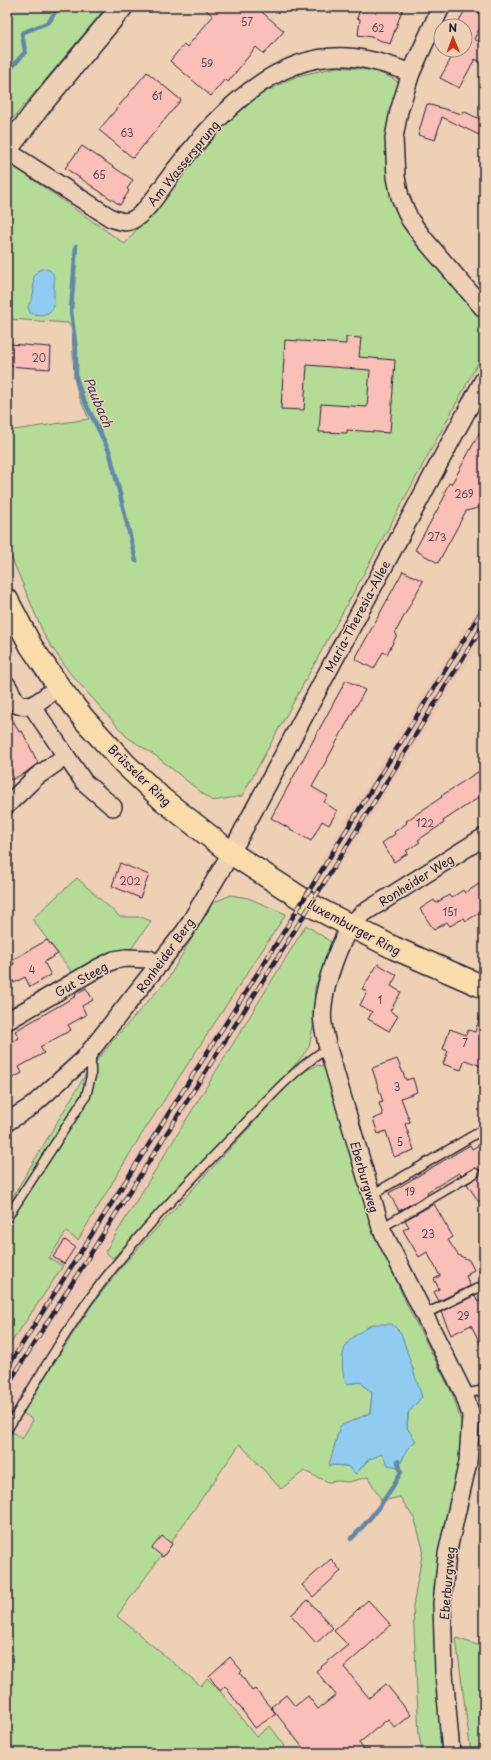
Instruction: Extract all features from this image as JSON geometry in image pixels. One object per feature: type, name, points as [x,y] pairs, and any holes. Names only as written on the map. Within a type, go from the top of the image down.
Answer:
[{"type":"main road","name":"Brüsseler Ring","points":[[7,600],[31,646],[59,687],[84,719],[144,783],[231,853]]},
{"type":"main road","name":"Luxemburger Ring","points":[[231,853],[316,908],[430,965],[484,987]]},
{"type":"street","points":[[7,150],[43,102],[122,7]]},
{"type":"street","points":[[441,7],[411,73],[399,112],[394,138],[396,177],[400,197],[410,220],[424,239],[484,309]]},
{"type":"street","name":"Am Wassersprung","points":[[7,150],[111,218],[123,222],[133,220],[143,213],[177,166],[211,125],[240,99],[266,80],[294,65],[322,58],[346,57],[383,63],[411,73]]},
{"type":"street","name":"Maria-Theresia-Allee","points":[[231,853],[484,379]]},
{"type":"street","points":[[7,685],[18,705],[32,706],[59,687]]},
{"type":"street","points":[[32,706],[84,782],[113,807]]},
{"type":"street","points":[[7,805],[36,777],[66,756]]},
{"type":"street","name":"Ronheider Weg","points":[[350,926],[362,914],[484,837]]},
{"type":"street","name":"Ronheider Berg","points":[[7,1122],[32,1106],[90,1052],[185,931],[231,853]]},
{"type":"street","name":"Eberburgweg","points":[[350,926],[329,977],[323,999],[322,1023],[328,1048],[370,1196],[381,1228],[464,1394],[477,1413],[468,1462],[447,1554],[442,1603],[444,1673],[451,1753]]},
{"type":"street","name":"Gut Steeg","points":[[7,1021],[114,960],[126,958],[149,959],[159,965]]},
{"type":"lane","points":[[7,1430],[92,1295],[164,1207],[294,1073],[311,1058],[328,1048]]},
{"type":"lane","points":[[7,1218],[86,1096],[91,1076],[90,1052]]},
{"type":"lane","points":[[370,1196],[484,1129]]},
{"type":"lane","points":[[381,1228],[475,1173]]},
{"type":"lane","points":[[425,1314],[484,1285]]},
{"type":"lane","points":[[464,1394],[484,1390]]},
{"type":"shaded area","points":[[484,595],[484,636],[339,871],[321,859]]},
{"type":"shaded area","points":[[272,937],[290,949],[105,1252],[123,1265],[92,1305],[23,1412],[33,1420],[22,1439],[11,1432],[7,1438],[7,1349],[62,1266],[49,1259],[66,1232],[78,1239],[138,1140]]},
{"type":"green space","points":[[7,7],[106,7],[7,126]]},
{"type":"green space","points":[[337,67],[363,69],[386,75],[401,84],[391,189],[479,314],[484,330],[484,352],[242,796],[212,801],[156,756],[127,737],[69,672],[45,637],[7,547],[7,431],[89,419],[79,397],[74,378],[72,329],[68,323],[10,319],[7,306],[7,172],[12,165],[125,244],[209,138],[259,95],[297,76]]},
{"type":"green space","points":[[77,878],[120,917],[141,917],[151,921],[131,949],[113,952],[74,975],[32,919]]},
{"type":"green space","points":[[231,895],[248,898],[286,914],[138,1140],[78,1240],[66,1232],[49,1258],[63,1266],[7,1349],[7,1206],[86,1074],[115,1038],[168,979],[212,903]]},
{"type":"green space","points":[[306,925],[331,942],[315,988],[313,1027],[309,1047],[297,1063],[113,1258],[105,1252]]},
{"type":"green space","points":[[318,1065],[326,1067],[377,1237],[408,1307],[452,1393],[461,1421],[462,1457],[436,1610],[455,1705],[461,1753],[422,1753],[419,1735],[413,1607],[423,1549],[415,1520],[400,1497],[382,1501],[368,1477],[348,1482],[328,1482],[304,1471],[281,1489],[240,1444],[171,1542],[172,1544],[163,1557],[161,1556],[117,1616],[201,1686],[207,1678],[221,1692],[256,1737],[270,1726],[285,1746],[280,1753],[7,1753],[7,1438],[11,1431],[22,1439],[33,1420],[22,1412],[92,1305],[123,1265],[289,1084],[304,1071]],"holes":[[[413,1368],[407,1428],[415,1441],[407,1449],[399,1467],[382,1453],[368,1460],[356,1474],[347,1466],[330,1465],[370,1413],[372,1393],[360,1382],[346,1384]]]},
{"type":"green space","points":[[456,1638],[484,1647],[484,1753],[471,1753]]},
{"type":"water","points":[[41,269],[50,270],[54,275],[54,307],[46,314],[37,315],[30,313],[28,307],[34,291],[33,280],[35,274]]},
{"type":"water","points":[[372,1324],[392,1324],[401,1333],[422,1397],[408,1413],[407,1428],[416,1441],[407,1449],[399,1467],[388,1465],[382,1454],[368,1460],[356,1474],[347,1466],[329,1465],[340,1426],[370,1413],[372,1393],[360,1382],[346,1384],[342,1364],[343,1353],[349,1341],[355,1335]]},
{"type":"building","points":[[203,7],[256,7],[284,31],[264,54],[256,47],[228,82],[225,79],[211,96],[170,61],[184,44],[187,47],[213,16]]},
{"type":"building","points":[[361,7],[403,8],[390,44],[371,37],[358,35],[360,19],[357,18]]},
{"type":"building","points":[[467,7],[484,7],[484,20],[474,39],[484,44],[484,64],[475,59],[459,88],[440,78],[451,58],[473,58],[473,18],[461,18]]},
{"type":"building","points":[[147,72],[181,100],[133,158],[99,130]]},
{"type":"building","points":[[427,104],[462,114],[463,111],[484,121],[484,133],[481,131],[479,135],[442,117],[435,140],[418,135]]},
{"type":"building","points":[[82,146],[133,180],[127,189],[129,191],[120,205],[65,168]]},
{"type":"building","points":[[346,337],[361,338],[359,357],[395,360],[390,433],[347,430],[347,433],[319,432],[321,404],[367,407],[370,370],[307,365],[304,410],[281,409],[285,340],[346,344]]},
{"type":"building","points":[[9,344],[51,347],[50,369],[7,366]]},
{"type":"building","points":[[484,424],[484,497],[478,508],[466,511],[438,563],[415,550],[446,494],[444,493],[449,483],[451,484],[455,478]]},
{"type":"building","points":[[403,571],[423,581],[395,633],[397,635],[387,654],[383,652],[374,669],[355,659]]},
{"type":"building","points":[[346,680],[365,690],[312,787],[328,796],[324,802],[337,811],[329,825],[322,821],[311,841],[271,818]]},
{"type":"building","points":[[7,708],[19,732],[22,731],[38,763],[25,773],[11,780],[7,771]]},
{"type":"building","points":[[484,768],[484,794],[443,821],[444,823],[418,840],[420,842],[406,851],[408,853],[394,862],[382,843],[407,823],[406,821]]},
{"type":"building","points":[[120,863],[149,875],[140,898],[112,886]]},
{"type":"building","points":[[479,884],[484,892],[484,910],[466,921],[464,918],[450,926],[447,922],[434,930],[420,909],[434,900],[436,903],[449,895],[451,898],[463,890],[465,893]]},
{"type":"building","points":[[47,940],[58,954],[44,962],[51,975],[30,987],[25,977],[14,983],[7,969],[7,967],[14,964],[12,960]]},
{"type":"building","points":[[378,964],[397,975],[391,986],[401,992],[390,1011],[398,1016],[389,1031],[368,1019],[372,1012],[360,1005],[367,992],[362,989]]},
{"type":"building","points":[[86,988],[93,1000],[82,1006],[86,1015],[68,1025],[71,1030],[40,1047],[44,1053],[19,1067],[22,1073],[7,1081],[7,1044],[19,1038],[15,1031],[76,996],[75,995]]},
{"type":"building","points":[[482,1011],[484,1012],[484,1067],[465,1060],[461,1070],[443,1064],[448,1051],[443,1049],[450,1029],[466,1035],[468,1030],[475,1032]]},
{"type":"building","points":[[397,1059],[406,1080],[413,1078],[417,1092],[401,1098],[410,1122],[405,1124],[414,1150],[394,1157],[386,1131],[378,1134],[373,1119],[383,1115],[379,1103],[383,1102],[372,1068]]},
{"type":"building","points":[[484,1142],[484,1210],[467,1184],[480,1175],[480,1170],[475,1168],[461,1175],[459,1173],[399,1211],[389,1193],[470,1145],[472,1149]]},
{"type":"building","points":[[434,1204],[453,1237],[448,1240],[458,1255],[469,1260],[474,1270],[466,1276],[470,1286],[439,1301],[434,1292],[439,1289],[434,1279],[440,1276],[427,1252],[419,1257],[403,1230],[409,1227],[405,1220]]},
{"type":"building","points":[[65,1240],[75,1247],[64,1264],[53,1257]]},
{"type":"building","points":[[475,1295],[478,1302],[484,1299],[484,1351],[471,1325],[451,1335],[441,1312]]},
{"type":"building","points":[[162,1536],[172,1544],[163,1557],[152,1548]]},
{"type":"building","points":[[331,1559],[341,1571],[313,1597],[302,1585]]},
{"type":"building","points":[[308,1600],[333,1628],[316,1643],[291,1615]]},
{"type":"building","points":[[368,1600],[391,1625],[344,1667],[369,1698],[386,1684],[411,1715],[395,1728],[388,1719],[359,1743],[367,1753],[307,1753],[271,1707],[286,1695],[295,1706],[308,1696],[318,1709],[336,1695],[316,1671],[348,1645],[334,1631]]},
{"type":"building","points":[[230,1657],[242,1671],[240,1673],[252,1691],[255,1689],[276,1714],[255,1728],[225,1686],[220,1691],[209,1676]]},
{"type":"waterway","name":"Paubach","points":[[7,73],[25,52],[22,33],[49,22],[58,7]]},
{"type":"waterway","name":"Paubach","points":[[76,246],[71,311],[76,350],[76,377],[82,396],[110,453],[136,561]]},
{"type":"waterway","points":[[351,1539],[379,1507],[391,1490],[401,1472],[398,1461]]},
{"type":"railway","points":[[7,1368],[278,941],[484,607]]},
{"type":"railway","points":[[7,1386],[285,946],[484,624]]}]
